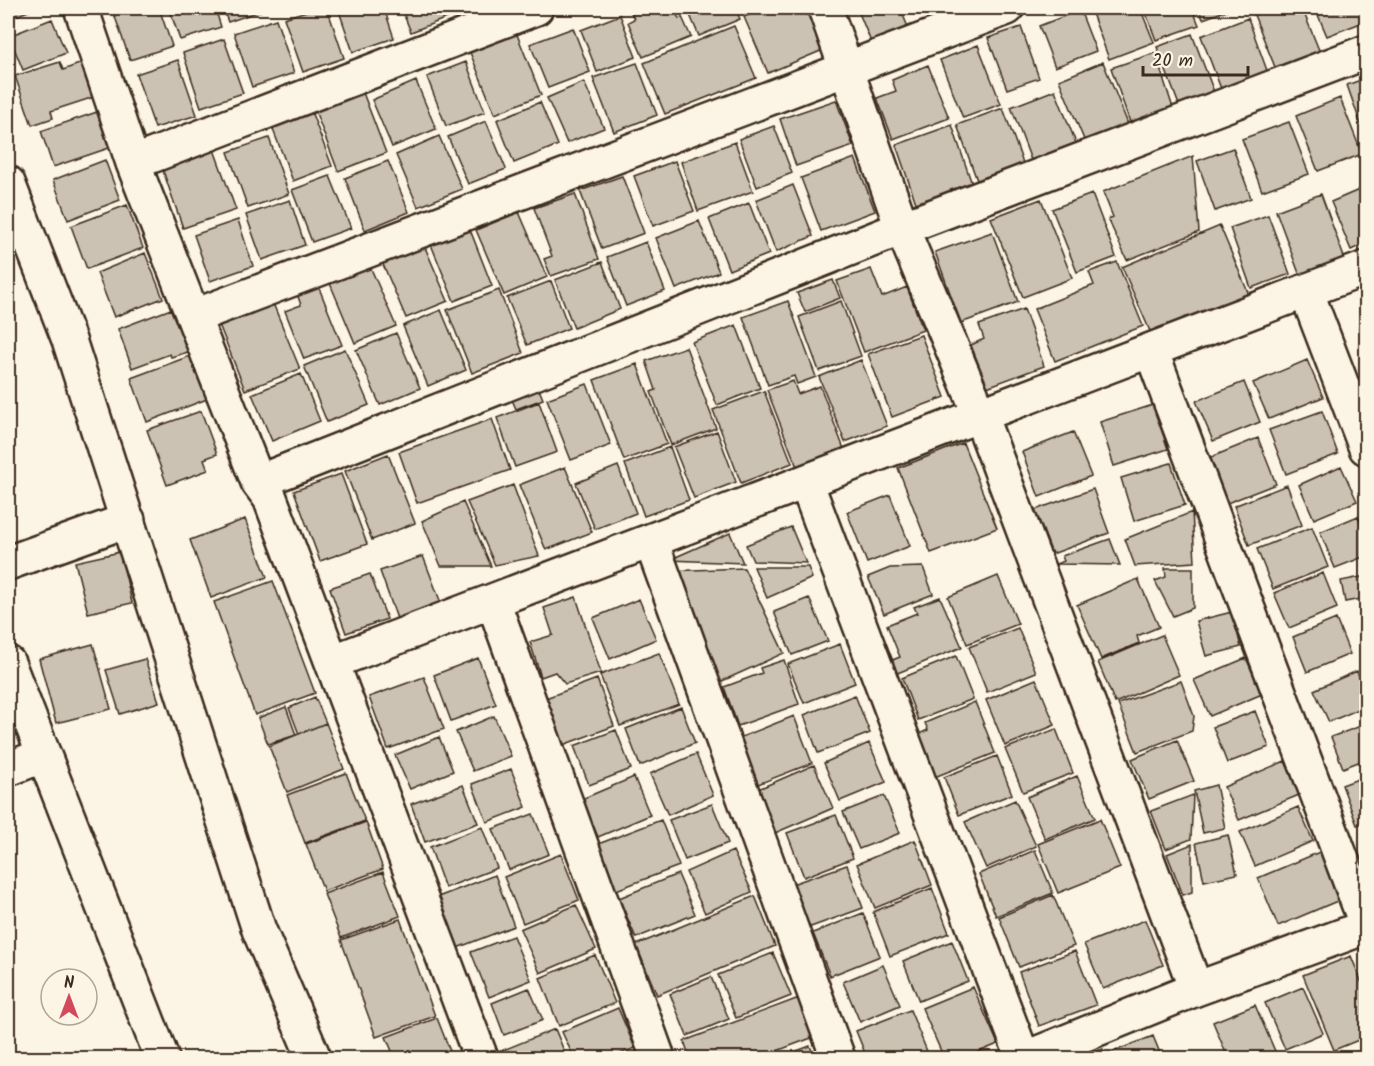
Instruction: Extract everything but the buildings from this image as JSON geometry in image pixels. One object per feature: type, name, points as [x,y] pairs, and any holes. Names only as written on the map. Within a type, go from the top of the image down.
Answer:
[{"type":"street","points":[[81,8],[133,163],[195,316],[258,482],[270,498],[481,1059]]},
{"type":"street","points":[[133,163],[536,8]]},
{"type":"street","points":[[825,8],[902,228],[980,415],[1196,989]]},
{"type":"street","points":[[195,316],[1007,8]]},
{"type":"street","points":[[258,482],[902,228],[1366,52]]},
{"type":"street","points":[[8,183],[69,340],[259,930],[314,1059]]},
{"type":"street","points":[[332,662],[1366,268]]},
{"type":"street","points":[[1306,291],[1366,448]]},
{"type":"street","points":[[806,482],[1025,1059],[1196,989],[1366,926],[1151,350]]},
{"type":"street","points":[[8,563],[128,520]]},
{"type":"street","points":[[651,541],[838,1059]]},
{"type":"street","points":[[493,601],[658,1059]]},
{"type":"street","points":[[8,663],[162,1059]]},
{"type":"street","points":[[8,769],[44,755]]}]
